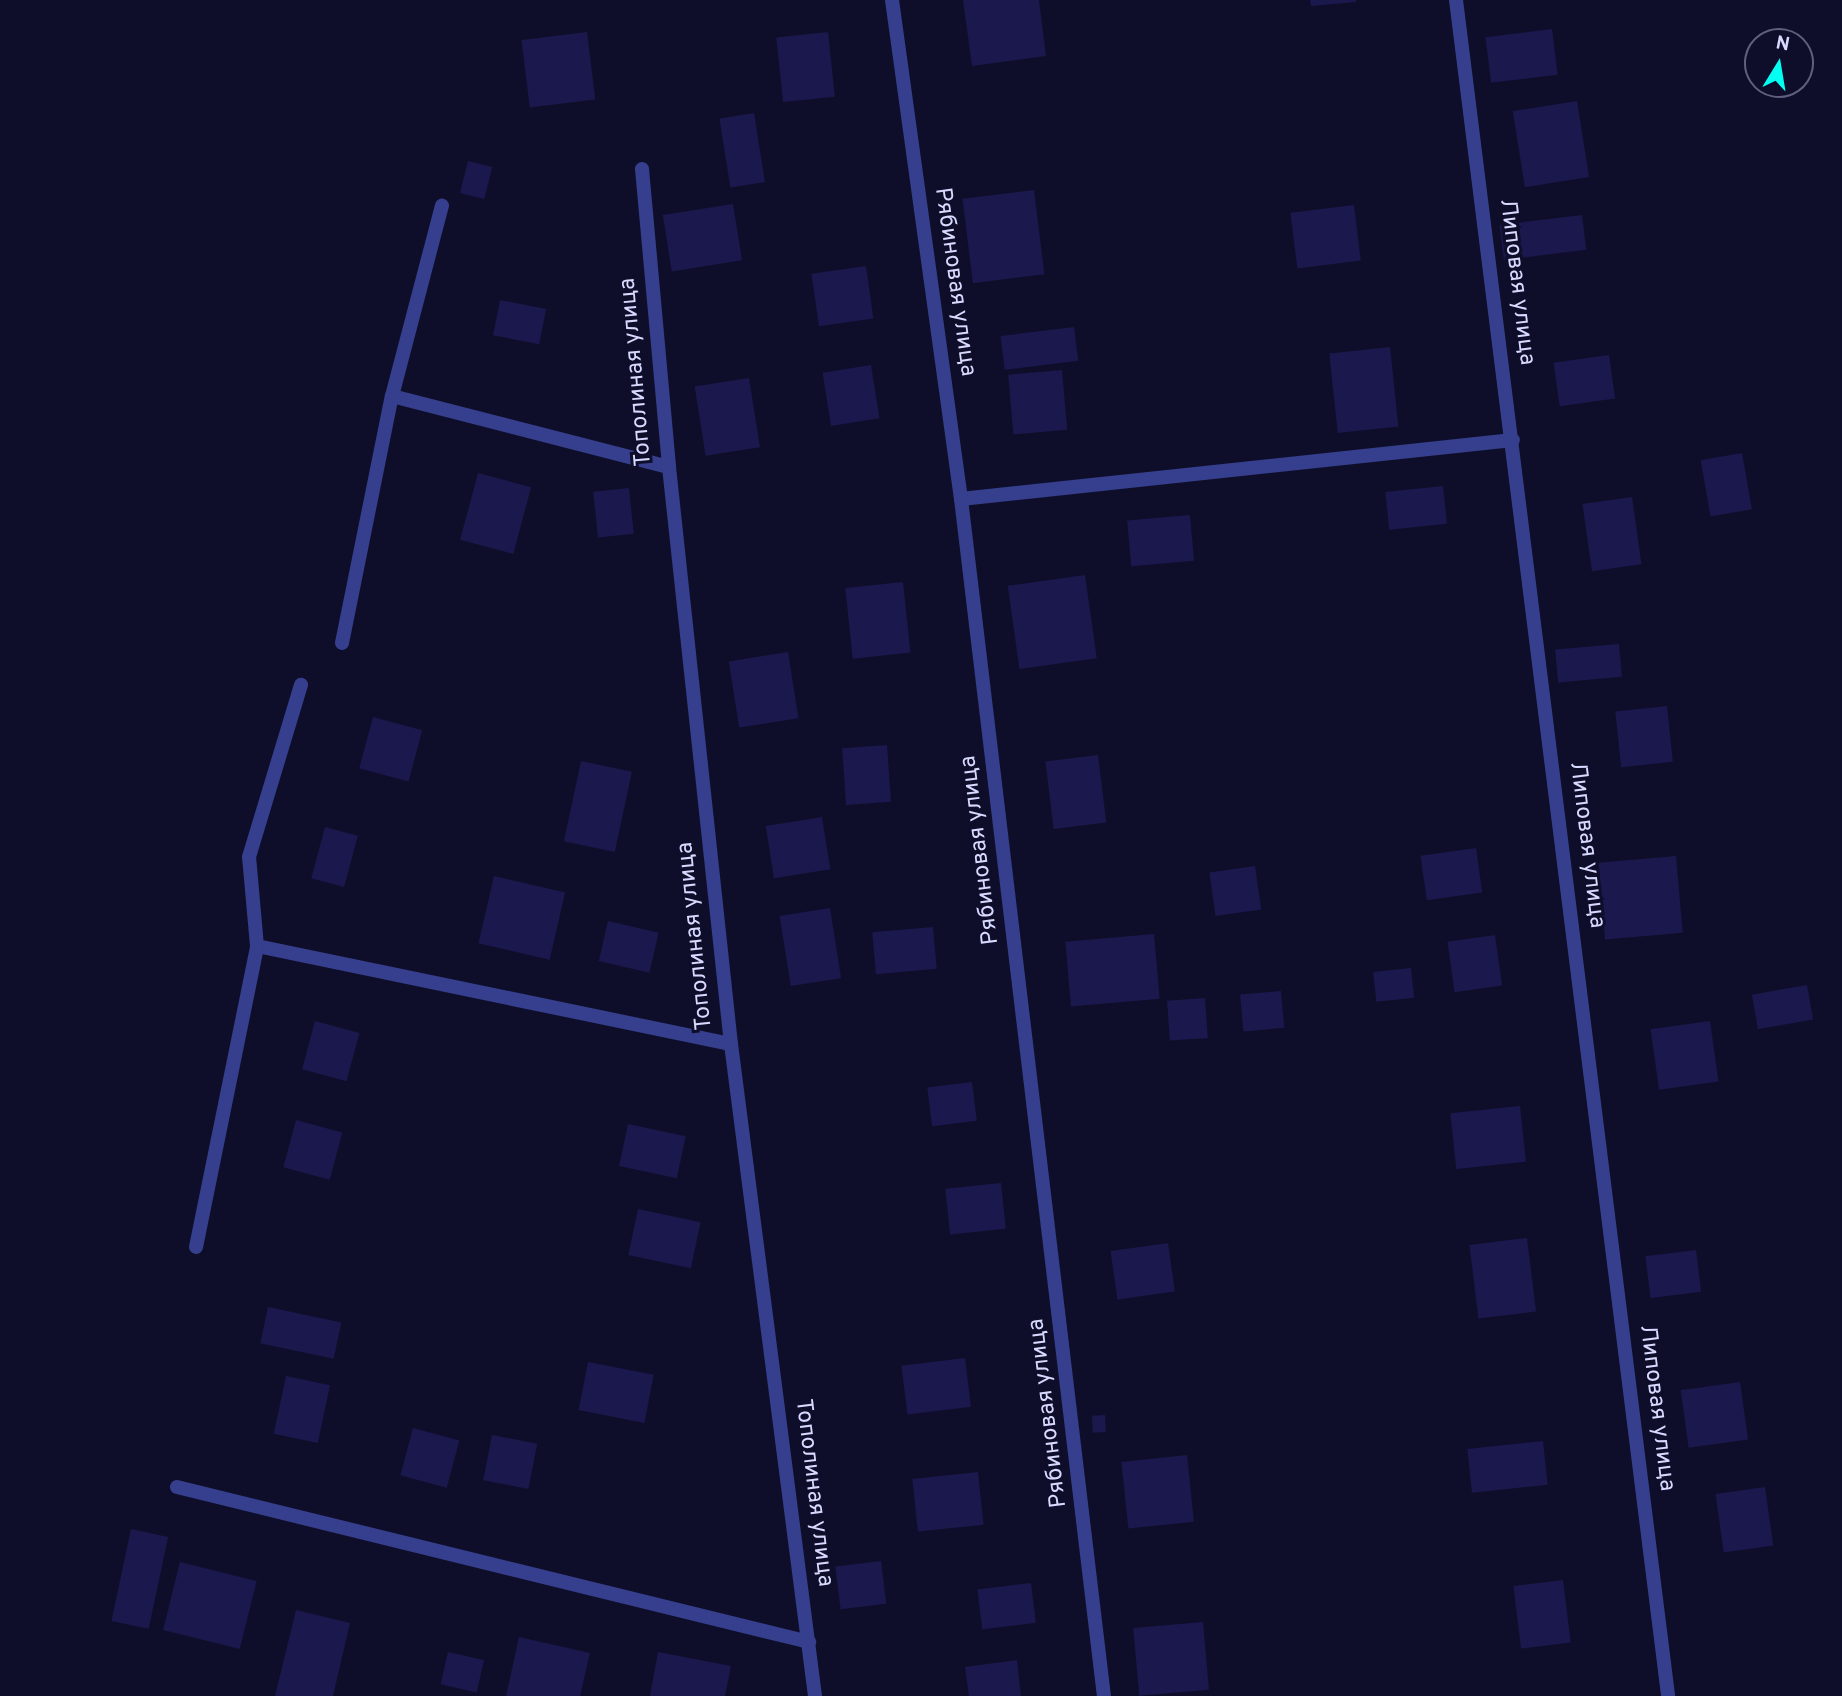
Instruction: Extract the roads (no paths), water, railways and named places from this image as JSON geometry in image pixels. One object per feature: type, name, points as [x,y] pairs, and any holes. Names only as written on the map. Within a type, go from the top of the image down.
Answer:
[{"type":"street","name":"Рябиновая улица","points":[[892,0],[961,499],[1104,1696]]},
{"type":"street","name":"Липовая улица","points":[[1456,0],[1668,1696]]},
{"type":"street","name":"Тополиная улица","points":[[642,169],[669,467],[731,1044],[816,1696]]},
{"type":"street","points":[[342,643],[391,396],[442,205]]},
{"type":"street","points":[[391,396],[669,467]]},
{"type":"street","points":[[961,499],[1513,440]]},
{"type":"street","points":[[196,1247],[257,946],[250,857],[301,685]]},
{"type":"street","points":[[257,946],[731,1044]]},
{"type":"street","points":[[177,1487],[809,1642]]}]
